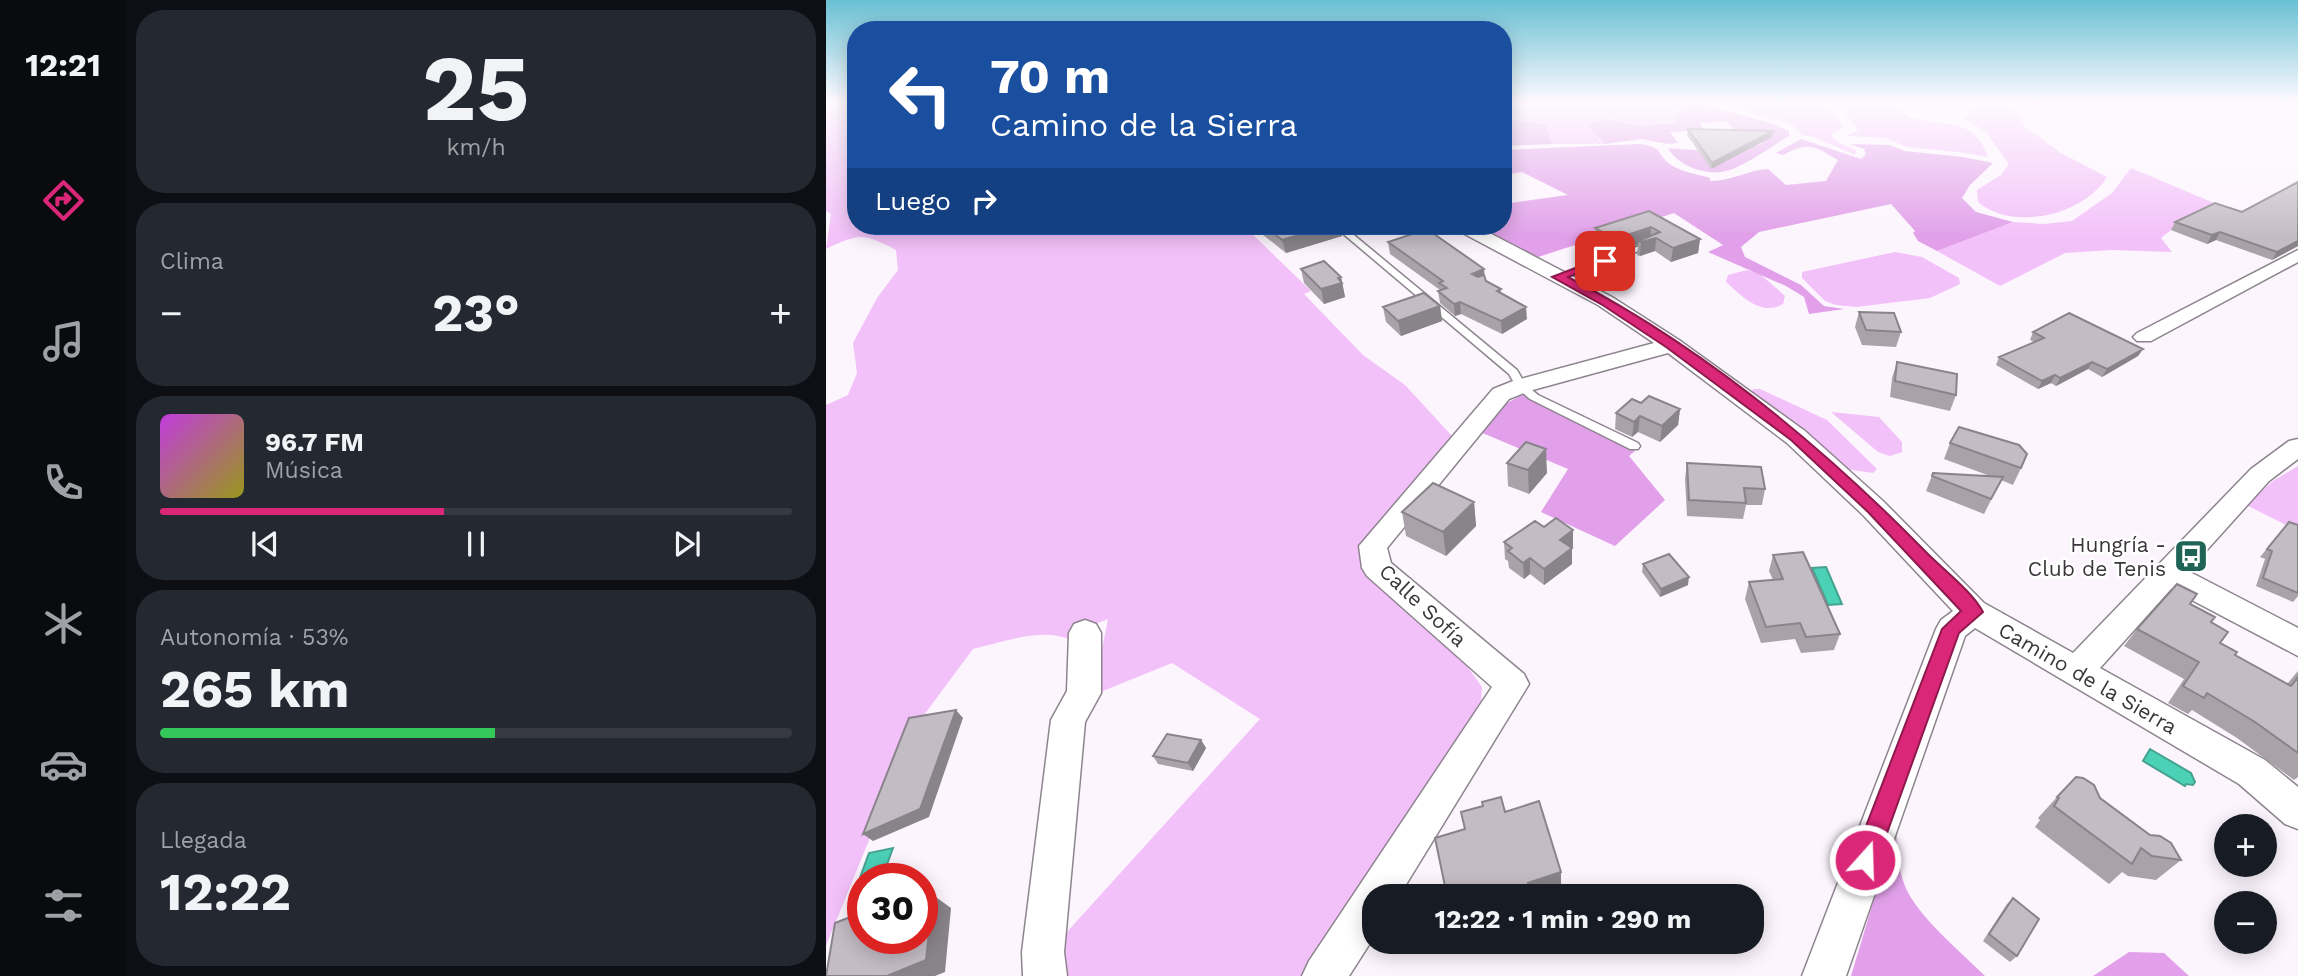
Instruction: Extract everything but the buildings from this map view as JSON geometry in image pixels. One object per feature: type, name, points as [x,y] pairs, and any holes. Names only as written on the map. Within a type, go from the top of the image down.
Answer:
[{"type":"street","name":"Camino de la Sierra","points":[[1481,235],[1605,301],[1671,345],[1796,437],[1873,508],[1973,612],[2252,772],[2298,811]]},
{"type":"street","points":[[2144,337],[2298,255]]},
{"type":"street","name":"Calle Sofía","points":[[1384,884],[1512,684],[1377,568],[1373,546],[1501,394],[1521,386],[1671,345]]},
{"type":"street","points":[[2077,671],[2260,475],[2298,447]]},
{"type":"street","points":[[2166,573],[2298,643]]},
{"type":"street","points":[[1824,976],[1952,629],[1973,612]]},
{"type":"street","points":[[1045,976],[1043,952],[1068,720],[1084,693],[1085,633]]},
{"type":"street","name":"Calle Sofía","points":[[1324,976],[1362,918]]},
{"type":"lane","points":[[1349,235],[1513,372],[1521,386],[1534,397],[1634,446]]},
{"type":"lane","points":[[1558,277],[1652,245]]},
{"type":"shaded area","points":[[826,147],[847,147],[847,235],[1253,235],[1311,291],[1304,294],[1363,355],[1405,385],[1452,436],[1409,489],[1363,567],[1467,666],[1482,687],[1480,715],[1367,884],[1362,884],[1362,892],[1306,976],[1060,976],[1056,944],[1260,719],[1172,663],[1093,695],[1108,619],[1079,630],[1073,641],[1062,637],[1037,635],[973,649],[915,727],[860,863],[847,863],[847,894],[826,946],[826,405],[848,395],[857,373],[853,343],[877,298],[898,270],[896,250],[876,240],[854,238],[826,249],[831,214],[826,211]]},
{"type":"shaded area","points":[[1649,147],[1657,150],[1671,165],[1710,178],[1710,181],[1768,169],[1786,185],[1826,181],[1838,160],[1811,147],[1799,148],[1783,155],[1776,153],[1788,147],[1824,147],[1861,159],[1866,154],[1864,149],[1857,147],[1894,147],[1905,151],[1993,163],[1970,185],[1962,198],[1976,212],[2013,222],[1937,251],[1918,241],[1913,233],[1915,231],[1891,204],[1759,232],[1741,247],[1745,257],[1801,285],[1824,306],[1844,309],[1809,314],[1804,297],[1786,286],[1708,252],[1723,245],[1674,213],[1535,258],[1493,235],[1512,235],[1512,203],[1568,195],[1522,172],[1512,174],[1512,150]]},
{"type":"shaded area","points":[[1731,147],[1773,147],[1741,165],[1718,172],[1701,171],[1685,165],[1668,148],[1720,152]]},
{"type":"shaded area","points":[[1836,147],[1848,147],[1856,150],[1855,155]]},
{"type":"shaded area","points":[[1906,147],[1983,147],[1988,157],[1959,152]]},
{"type":"shaded area","points":[[1996,147],[2052,147],[2107,177],[2082,201],[2065,210],[2047,215],[2010,216],[1993,211],[1978,202],[1977,190],[2001,175],[2009,164]]},
{"type":"shaded area","points":[[2131,168],[2221,206],[2171,230],[2161,238],[2172,252],[2112,250],[2065,253],[2000,286],[1937,251],[2013,222],[2044,224],[2072,221],[2112,193]]},
{"type":"shaded area","points":[[1895,252],[1922,257],[1959,278],[1960,284],[1930,298],[1856,307],[1825,301],[1802,278],[1802,272]]},
{"type":"shaded area","points":[[1747,270],[1760,274],[1785,296],[1783,304],[1767,308],[1752,303],[1726,282],[1728,275]]},
{"type":"shaded area","points":[[1753,389],[1760,389],[1827,420],[1877,469],[1873,473],[1846,469],[1817,441],[1751,394]]},
{"type":"shaded area","points":[[1523,394],[1635,451],[1629,456],[1665,500],[1615,546],[1541,512],[1568,469],[1480,432],[1502,406]]},
{"type":"shaded area","points":[[1831,412],[1879,417],[1902,442],[1902,452],[1890,456],[1878,452]]},
{"type":"shaded area","points":[[2298,466],[2298,531],[2246,505],[2273,481]]},
{"type":"shaded area","points":[[1826,567],[1842,604],[1828,605],[1812,568]]},
{"type":"shaded area","points":[[2150,749],[2191,773],[2195,782],[2193,785],[2185,786],[2143,761]]},
{"type":"shaded area","points":[[1896,826],[1900,871],[1911,897],[1929,921],[1985,976],[1851,976]]},
{"type":"shaded area","points":[[893,848],[888,863],[865,863],[869,853]]},
{"type":"shaded area","points":[[2129,952],[2164,953],[2189,976],[2093,976]]},
{"type":"place","name":"Hungría - Club de Tenis","points":[[2191,556]]},
{"type":"route","points":[[1605,261],[1558,277],[1605,301],[1671,345],[1796,437],[1873,508],[1973,612],[1952,629],[1865,860]]}]
